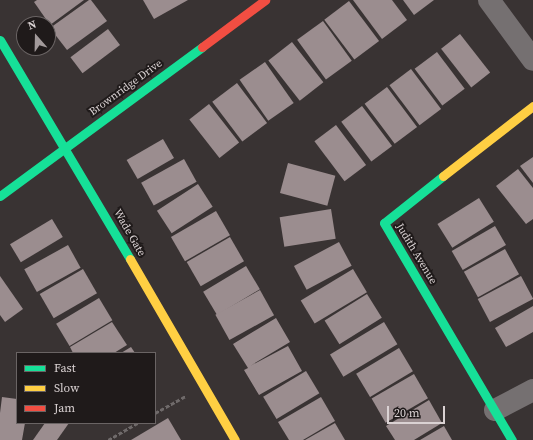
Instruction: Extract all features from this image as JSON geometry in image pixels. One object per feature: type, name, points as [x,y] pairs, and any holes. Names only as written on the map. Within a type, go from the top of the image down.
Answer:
[{"type":"street","name":"Brownridge Drive","points":[[0,196],[265,0]]},
{"type":"street","points":[[488,0],[533,60]]},
{"type":"street","name":"Wade Gate","points":[[0,40],[66,148],[235,440]]},
{"type":"street","name":"Judith Avenue","points":[[512,440],[384,223],[533,106]]},
{"type":"street","points":[[495,410],[533,390]]},
{"type":"path","points":[[156,412],[204,386]]},
{"type":"path","points":[[108,440],[136,424]]},
{"type":"building","points":[[37,0],[84,0],[56,21],[56,16],[44,16],[34,2]]},
{"type":"building","points":[[89,0],[91,0],[107,21],[67,50],[56,36],[56,24]]},
{"type":"building","points":[[143,0],[188,0],[154,19]]},
{"type":"building","points":[[353,0],[392,0],[407,20],[382,39]]},
{"type":"building","points":[[403,0],[434,0],[414,15]]},
{"type":"building","points":[[349,1],[379,41],[354,60],[324,20]]},
{"type":"building","points":[[323,21],[352,61],[326,79],[297,40]]},
{"type":"building","points":[[108,29],[120,45],[83,73],[70,57]]},
{"type":"building","points":[[460,34],[490,73],[471,87],[441,49]]},
{"type":"building","points":[[292,42],[323,82],[300,101],[268,60]]},
{"type":"building","points":[[437,52],[465,89],[442,106],[415,69]]},
{"type":"building","points":[[265,62],[294,103],[268,121],[240,80]]},
{"type":"building","points":[[411,69],[441,109],[420,125],[389,85]]},
{"type":"building","points":[[237,83],[267,123],[242,142],[212,102]]},
{"type":"building","points":[[387,87],[417,127],[395,144],[365,104]]},
{"type":"building","points":[[209,104],[239,143],[219,158],[189,119]]},
{"type":"building","points":[[362,106],[392,146],[371,162],[341,122]]},
{"type":"building","points":[[336,125],[366,165],[345,181],[314,141]]},
{"type":"building","points":[[163,139],[174,158],[138,179],[127,160]]},
{"type":"building","points":[[533,157],[533,183],[520,166]]},
{"type":"building","points":[[184,159],[197,182],[154,205],[141,183]]},
{"type":"building","points":[[288,163],[335,176],[327,206],[280,193]]},
{"type":"building","points":[[518,169],[533,188],[533,219],[526,224],[496,186]]},
{"type":"building","points":[[198,184],[213,207],[172,233],[157,211]]},
{"type":"building","points":[[479,198],[494,222],[452,248],[437,224]]},
{"type":"building","points":[[331,209],[336,239],[284,247],[280,217]]},
{"type":"building","points":[[216,211],[230,235],[185,261],[171,237]]},
{"type":"building","points":[[52,219],[63,237],[21,262],[10,244]]},
{"type":"building","points":[[495,226],[506,245],[463,270],[452,251]]},
{"type":"building","points":[[230,237],[244,261],[201,286],[187,262]]},
{"type":"building","points":[[339,242],[352,266],[307,290],[294,266]]},
{"type":"building","points":[[68,245],[81,268],[37,292],[24,269]]},
{"type":"building","points":[[505,249],[519,274],[478,297],[464,272]]},
{"type":"building","points":[[246,266],[260,289],[217,315],[203,292]]},
{"type":"building","points":[[83,269],[97,293],[54,318],[40,294]]},
{"type":"building","points":[[353,269],[367,292],[315,324],[301,300]]},
{"type":"building","points":[[0,276],[23,309],[5,322],[0,315]]},
{"type":"building","points":[[521,276],[533,299],[490,322],[478,299]]},
{"type":"building","points":[[260,290],[274,315],[229,340],[215,315]]},
{"type":"building","points":[[367,294],[382,318],[339,344],[325,320]]},
{"type":"building","points":[[99,298],[112,320],[70,346],[56,324]]},
{"type":"building","points":[[533,306],[533,332],[506,347],[495,328]]},
{"type":"building","points":[[276,318],[290,342],[250,366],[288,346],[302,371],[259,395],[244,370],[248,368],[233,344]]},
{"type":"building","points":[[112,322],[127,345],[116,352],[72,352],[70,347]]},
{"type":"building","points":[[384,322],[397,344],[343,377],[330,354]]},
{"type":"building","points":[[131,347],[134,352],[123,352]]},
{"type":"building","points":[[399,348],[413,371],[370,397],[356,374]]},
{"type":"building","points":[[306,371],[319,393],[277,419],[263,397]]},
{"type":"building","points":[[414,374],[428,398],[386,423],[372,398]]},
{"type":"building","points":[[2,397],[16,399],[16,424],[25,424],[22,440],[0,440],[0,413]]},
{"type":"building","points":[[321,397],[335,421],[303,440],[289,440],[278,422]]},
{"type":"building","points":[[429,400],[442,423],[414,440],[395,440],[386,426]]},
{"type":"building","points":[[168,418],[181,440],[131,440]]},
{"type":"building","points":[[335,423],[345,440],[305,440]]},
{"type":"building","points":[[44,424],[68,424],[57,440],[33,440]]},
{"type":"building","points":[[444,426],[452,440],[420,440]]},
{"type":"traffic: fast","points":[[0,40],[130,259]]},
{"type":"traffic: fast","points":[[0,196],[202,47]]},
{"type":"traffic: fast","points":[[443,176],[384,223],[512,440]]},
{"type":"traffic: slow","points":[[443,176],[533,106]]},
{"type":"traffic: slow","points":[[130,259],[235,440]]},
{"type":"traffic: jam","points":[[202,47],[265,0]]}]
